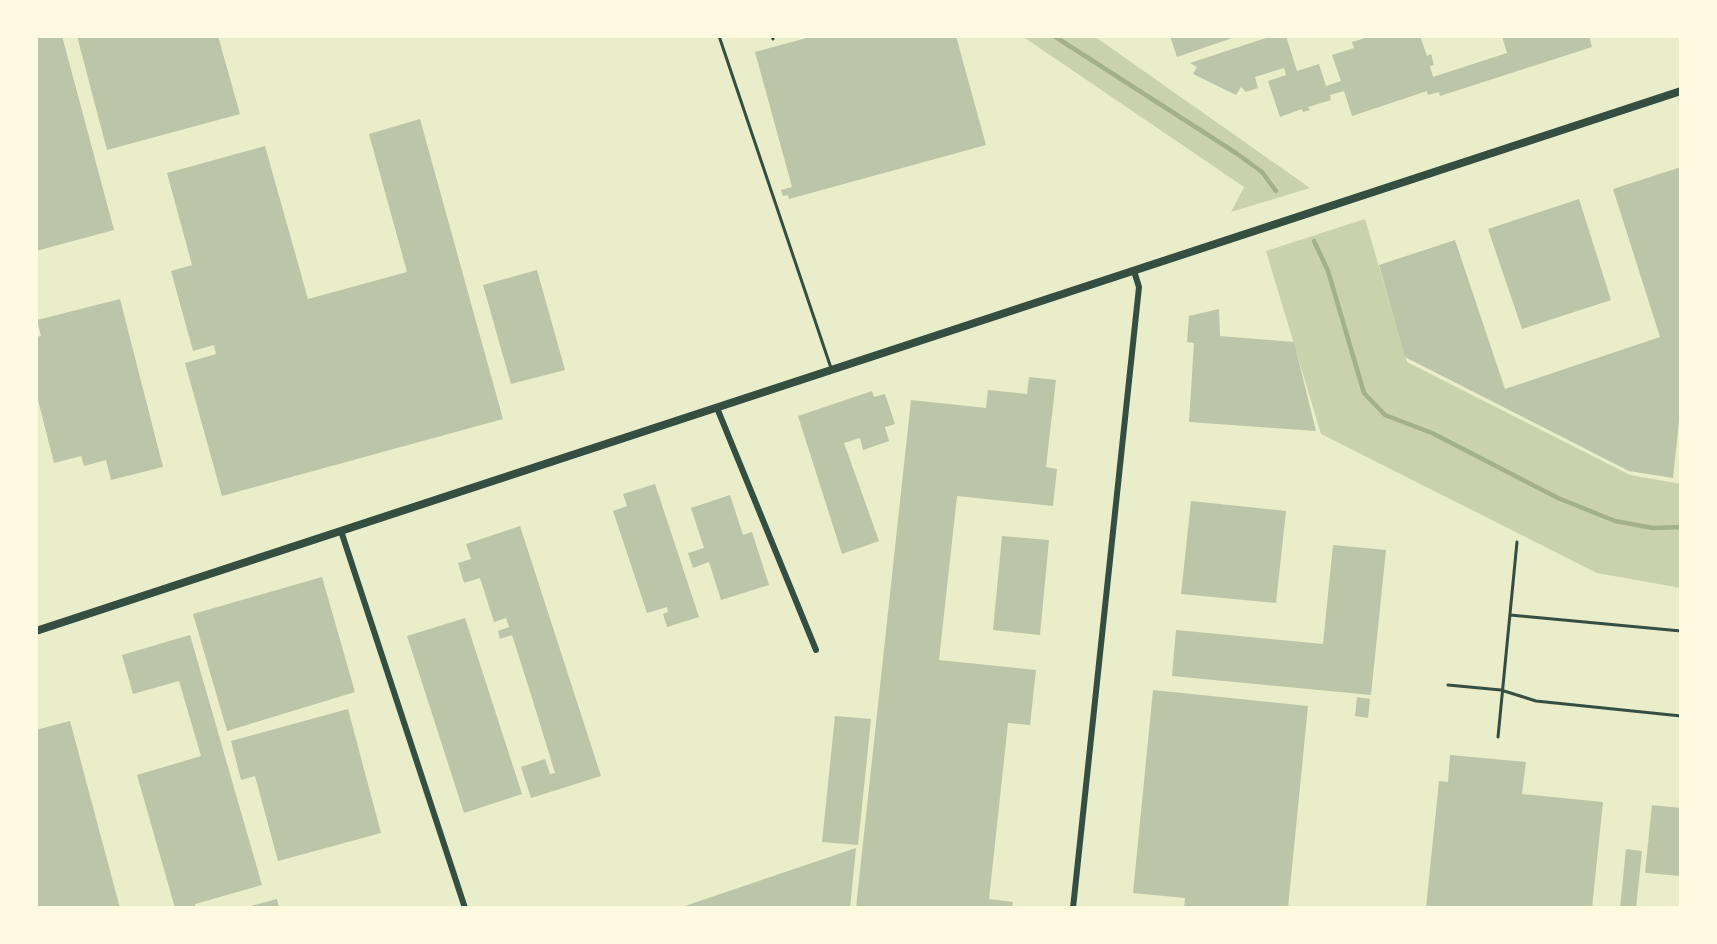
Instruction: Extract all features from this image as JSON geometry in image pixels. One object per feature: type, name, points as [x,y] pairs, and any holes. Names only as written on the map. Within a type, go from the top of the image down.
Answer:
[{"type":"street","points":[[36,631],[1681,91]]},
{"type":"street","points":[[1072,908],[1139,287],[1134,271]]},
{"type":"street","points":[[717,408],[816,650]]},
{"type":"street","points":[[341,531],[465,908]]},
{"type":"lane","points":[[719,36],[831,369]]},
{"type":"lane","points":[[1498,737],[1517,542]]},
{"type":"lane","points":[[1509,615],[1681,631]]},
{"type":"lane","points":[[1448,685],[1502,690],[1536,701],[1681,716]]},
{"type":"green space","points":[[1022,36],[1094,36],[1310,188],[1231,212],[1244,187]]},
{"type":"green space","points":[[1365,219],[1407,362],[1630,475],[1681,484],[1681,588],[1597,573],[1321,434],[1266,251]]},
{"type":"building","points":[[36,36],[62,36],[114,230],[36,251]]},
{"type":"building","points":[[77,36],[218,36],[240,114],[107,150]]},
{"type":"building","points":[[814,36],[956,36],[986,145],[789,199],[788,195],[783,196],[781,190],[792,187],[755,52]]},
{"type":"building","points":[[1170,36],[1238,36],[1177,57]]},
{"type":"building","points":[[1272,36],[1286,36],[1297,71],[1319,64],[1326,86],[1341,81],[1332,55],[1354,48],[1352,42],[1372,36],[1420,36],[1427,56],[1431,54],[1434,65],[1430,66],[1433,77],[1507,53],[1502,36],[1589,36],[1592,47],[1440,96],[1439,92],[1428,95],[1427,91],[1352,116],[1344,91],[1330,95],[1331,100],[1308,107],[1310,110],[1303,112],[1302,109],[1280,117],[1268,81],[1286,75],[1284,68],[1255,77],[1258,88],[1246,92],[1241,87],[1236,95],[1193,74],[1197,67],[1190,63]]},
{"type":"building","points":[[420,119],[503,419],[222,496],[185,363],[216,354],[214,345],[193,351],[171,271],[192,265],[167,173],[265,146],[308,299],[407,272],[369,134]]},
{"type":"building","points":[[1681,167],[1681,402],[1673,478],[1629,471],[1405,357],[1379,265],[1455,240],[1505,389],[1660,337],[1613,189]]},
{"type":"building","points":[[1579,199],[1611,300],[1522,329],[1488,229]]},
{"type":"building","points":[[537,270],[565,370],[511,384],[483,285]]},
{"type":"building","points":[[120,299],[163,467],[111,480],[106,460],[84,466],[81,456],[54,463],[36,392],[36,337],[41,336],[37,320]]},
{"type":"building","points":[[1219,309],[1220,336],[1294,342],[1316,431],[1189,422],[1194,343],[1187,342],[1189,316]]},
{"type":"building","points":[[1029,377],[1056,380],[1046,467],[1057,469],[1053,506],[957,496],[939,660],[1036,670],[1030,725],[1008,723],[989,899],[1013,902],[1012,908],[856,908],[911,400],[986,408],[988,390],[1027,394]]},
{"type":"building","points":[[872,391],[874,397],[885,394],[895,424],[885,427],[889,441],[863,450],[860,438],[844,443],[879,541],[842,554],[798,416]]},
{"type":"building","points":[[655,484],[699,617],[667,627],[663,614],[668,612],[667,607],[647,613],[613,511],[627,506],[623,494]]},
{"type":"building","points":[[730,495],[743,535],[752,532],[769,585],[721,600],[709,562],[693,568],[688,553],[704,548],[691,508]]},
{"type":"building","points":[[1191,501],[1286,511],[1276,603],[1181,594]]},
{"type":"building","points":[[520,526],[601,776],[531,798],[521,767],[545,759],[550,774],[555,773],[532,698],[512,635],[500,639],[498,631],[509,627],[506,618],[494,622],[480,578],[464,583],[458,563],[471,559],[466,544]]},
{"type":"building","points":[[1002,536],[1049,540],[1040,635],[993,630]]},
{"type":"building","points":[[1333,545],[1386,550],[1371,695],[1172,676],[1176,630],[1323,644]]},
{"type":"building","points":[[322,577],[355,692],[227,731],[193,614]]},
{"type":"building","points":[[465,618],[522,794],[464,813],[407,636]]},
{"type":"building","points":[[190,635],[262,885],[195,904],[196,908],[175,908],[137,775],[201,756],[179,681],[133,694],[122,655]]},
{"type":"building","points":[[1153,690],[1308,706],[1288,908],[1184,908],[1185,898],[1133,893]]},
{"type":"building","points":[[1357,697],[1370,699],[1368,718],[1355,716]]},
{"type":"building","points":[[348,709],[381,833],[278,861],[255,776],[241,780],[231,741]]},
{"type":"building","points":[[835,716],[871,719],[858,845],[822,842]]},
{"type":"building","points":[[70,721],[120,908],[36,908],[36,730]]},
{"type":"building","points":[[1450,755],[1526,762],[1522,794],[1603,802],[1592,908],[1426,908],[1439,781],[1448,782]]},
{"type":"building","points":[[1652,805],[1681,808],[1681,876],[1645,873]]},
{"type":"building","points":[[856,848],[850,908],[679,908]]},
{"type":"building","points":[[1626,849],[1642,851],[1636,908],[1620,908]]},
{"type":"building","points":[[277,899],[279,908],[247,907]]},
{"type":"waterway","points":[[1054,36],[1236,153],[1262,172],[1276,191]]},
{"type":"waterway","points":[[1314,241],[1328,271],[1364,393],[1385,415],[1432,433],[1558,498],[1615,521],[1653,528],[1681,527]]}]
